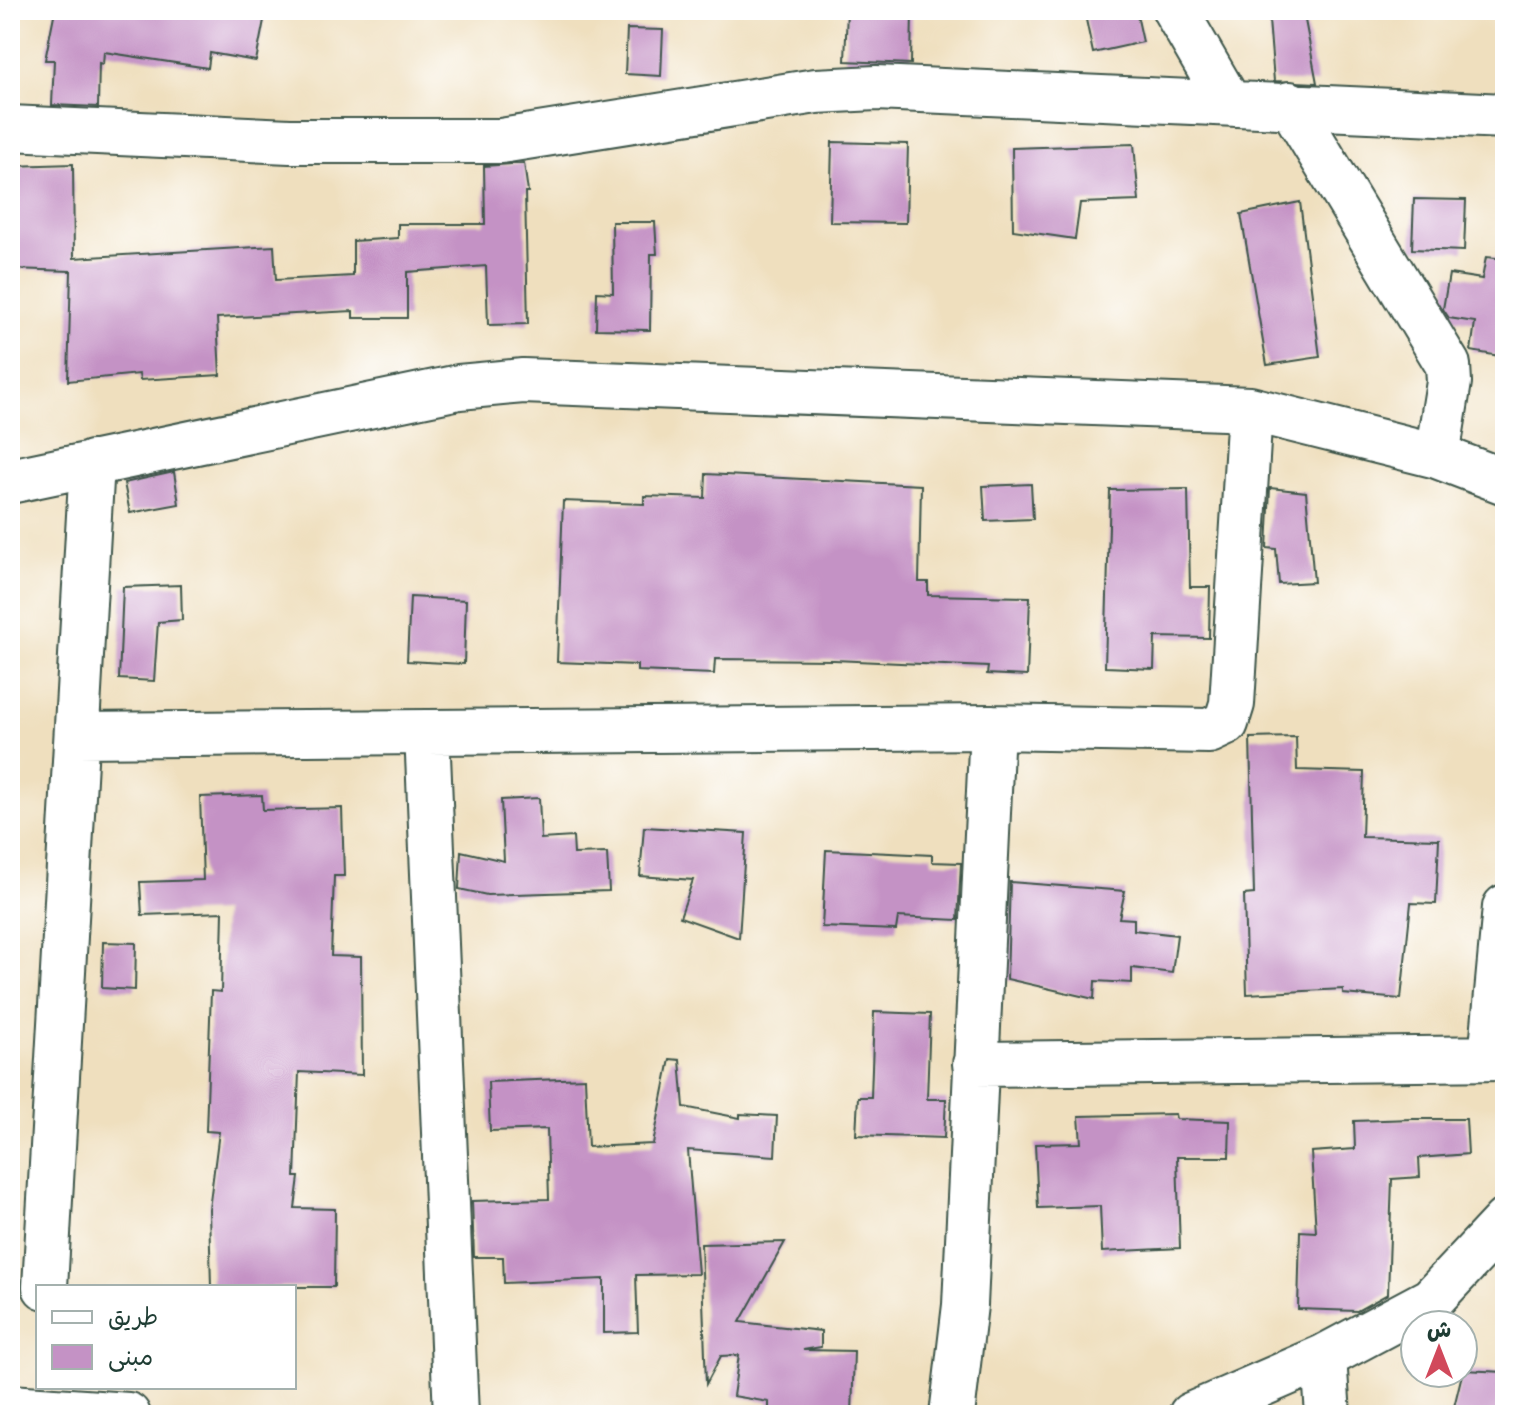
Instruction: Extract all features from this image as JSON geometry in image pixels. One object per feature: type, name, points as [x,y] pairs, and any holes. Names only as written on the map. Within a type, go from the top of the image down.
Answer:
[{"type":"street","points":[[1175,10],[1229,103]]},
{"type":"street","points":[[10,128],[290,141],[501,141],[816,91],[876,88],[1290,104],[1505,116]]},
{"type":"street","points":[[1290,104],[1448,365],[1449,382],[1437,456]]},
{"type":"street","points":[[10,481],[459,387],[523,381],[1250,409],[1437,456],[1505,482]]},
{"type":"street","points":[[79,735],[992,727],[1209,731],[1226,723],[1232,704],[1250,409]]},
{"type":"street","points":[[45,1285],[79,735],[92,463]]},
{"type":"street","points":[[952,1415],[965,1305],[992,727]]},
{"type":"street","points":[[427,732],[456,1415]]},
{"type":"street","points":[[975,1064],[1498,1058],[1505,907]]},
{"type":"street","points":[[1191,1415],[1324,1357],[1431,1300],[1505,1221]]},
{"type":"street","points":[[1324,1357],[1328,1415]]},
{"type":"street","points":[[29,1400],[128,1415]]},
{"type":"building","points":[[55,10],[266,10],[256,61],[210,53],[208,68],[104,52],[103,64],[99,63],[98,107],[52,105],[54,60],[45,60]]},
{"type":"building","points":[[847,10],[912,10],[911,64],[845,61]]},
{"type":"building","points":[[1084,10],[1136,10],[1143,42],[1093,53]]},
{"type":"building","points":[[1304,15],[1317,83],[1274,81],[1269,20]]},
{"type":"building","points":[[627,29],[663,30],[661,76],[625,74]]},
{"type":"building","points":[[832,142],[908,144],[906,223],[830,222]]},
{"type":"building","points":[[1134,144],[1139,201],[1080,203],[1075,239],[1013,230],[1012,148]]},
{"type":"building","points":[[524,163],[528,192],[525,192],[528,324],[488,325],[486,266],[407,272],[407,318],[353,318],[353,311],[217,318],[220,375],[140,380],[139,374],[68,381],[71,271],[14,269],[11,166],[73,164],[74,258],[274,246],[276,280],[353,276],[353,241],[398,238],[398,224],[485,224],[484,166]]},
{"type":"building","points":[[1414,199],[1466,200],[1464,251],[1412,249]]},
{"type":"building","points":[[1300,202],[1320,357],[1267,365],[1241,214]]},
{"type":"building","points":[[612,222],[655,222],[657,254],[651,254],[650,330],[596,329],[597,292],[613,293]]},
{"type":"building","points":[[1486,257],[1505,259],[1505,357],[1471,351],[1475,322],[1449,318],[1443,309],[1449,274],[1482,279]]},
{"type":"building","points":[[174,472],[179,504],[130,513],[124,483]]},
{"type":"building","points":[[706,474],[921,485],[919,582],[928,582],[928,595],[1030,597],[1027,676],[987,674],[988,667],[834,660],[715,659],[714,674],[637,671],[637,665],[557,662],[563,501],[644,504],[644,496],[705,498]]},
{"type":"building","points":[[1031,484],[1033,519],[985,521],[983,486]]},
{"type":"building","points":[[1270,488],[1306,492],[1314,582],[1279,584],[1276,549],[1267,548]]},
{"type":"building","points":[[1188,489],[1190,587],[1210,587],[1209,638],[1155,637],[1154,669],[1105,667],[1110,490]]},
{"type":"building","points":[[181,585],[182,620],[158,622],[154,681],[119,679],[123,587]]},
{"type":"building","points":[[410,597],[466,600],[464,664],[407,661]]},
{"type":"building","points":[[1296,737],[1297,770],[1364,772],[1362,837],[1439,839],[1436,904],[1411,903],[1401,999],[1343,994],[1343,989],[1247,994],[1244,895],[1254,894],[1250,738]]},
{"type":"building","points":[[262,795],[263,810],[342,808],[344,876],[334,876],[331,956],[361,957],[362,1075],[299,1072],[295,1177],[299,1177],[295,1208],[335,1209],[334,1287],[211,1285],[209,1209],[219,1132],[206,1131],[211,991],[221,992],[223,912],[142,915],[140,882],[203,880],[200,797]]},
{"type":"building","points":[[539,798],[541,839],[573,837],[574,854],[607,853],[609,891],[487,895],[459,889],[461,851],[504,861],[501,800]]},
{"type":"building","points":[[644,827],[746,833],[739,938],[680,917],[693,880],[640,876]]},
{"type":"building","points":[[826,850],[932,855],[932,862],[961,863],[958,920],[898,917],[896,930],[822,927]]},
{"type":"building","points":[[1010,882],[1125,891],[1119,918],[1134,919],[1134,930],[1177,935],[1172,973],[1132,968],[1132,983],[1095,981],[1094,999],[1007,979]]},
{"type":"building","points":[[103,942],[136,943],[135,990],[102,988]]},
{"type":"building","points":[[874,1012],[930,1014],[927,1099],[946,1099],[944,1138],[856,1135],[858,1097],[871,1097]]},
{"type":"building","points":[[670,1059],[680,1060],[684,1107],[740,1118],[740,1114],[777,1116],[775,1156],[688,1150],[698,1274],[636,1275],[638,1332],[604,1333],[604,1279],[504,1283],[503,1257],[474,1257],[472,1201],[549,1199],[547,1129],[490,1131],[488,1082],[585,1078],[588,1147],[653,1144]]},
{"type":"building","points":[[1175,1114],[1176,1119],[1230,1121],[1229,1157],[1177,1157],[1180,1248],[1102,1252],[1100,1206],[1038,1208],[1035,1144],[1081,1143],[1079,1116]]},
{"type":"building","points":[[1466,1119],[1468,1154],[1419,1158],[1420,1177],[1392,1179],[1388,1294],[1357,1311],[1298,1309],[1300,1231],[1316,1232],[1311,1152],[1355,1149],[1354,1121]]},
{"type":"building","points":[[785,1242],[740,1322],[821,1331],[821,1347],[803,1350],[854,1351],[852,1415],[769,1415],[769,1402],[733,1396],[739,1355],[721,1356],[706,1384],[701,1244]]},
{"type":"building","points":[[1479,1371],[1505,1372],[1505,1415],[1452,1415],[1458,1389],[1479,1389]]}]
